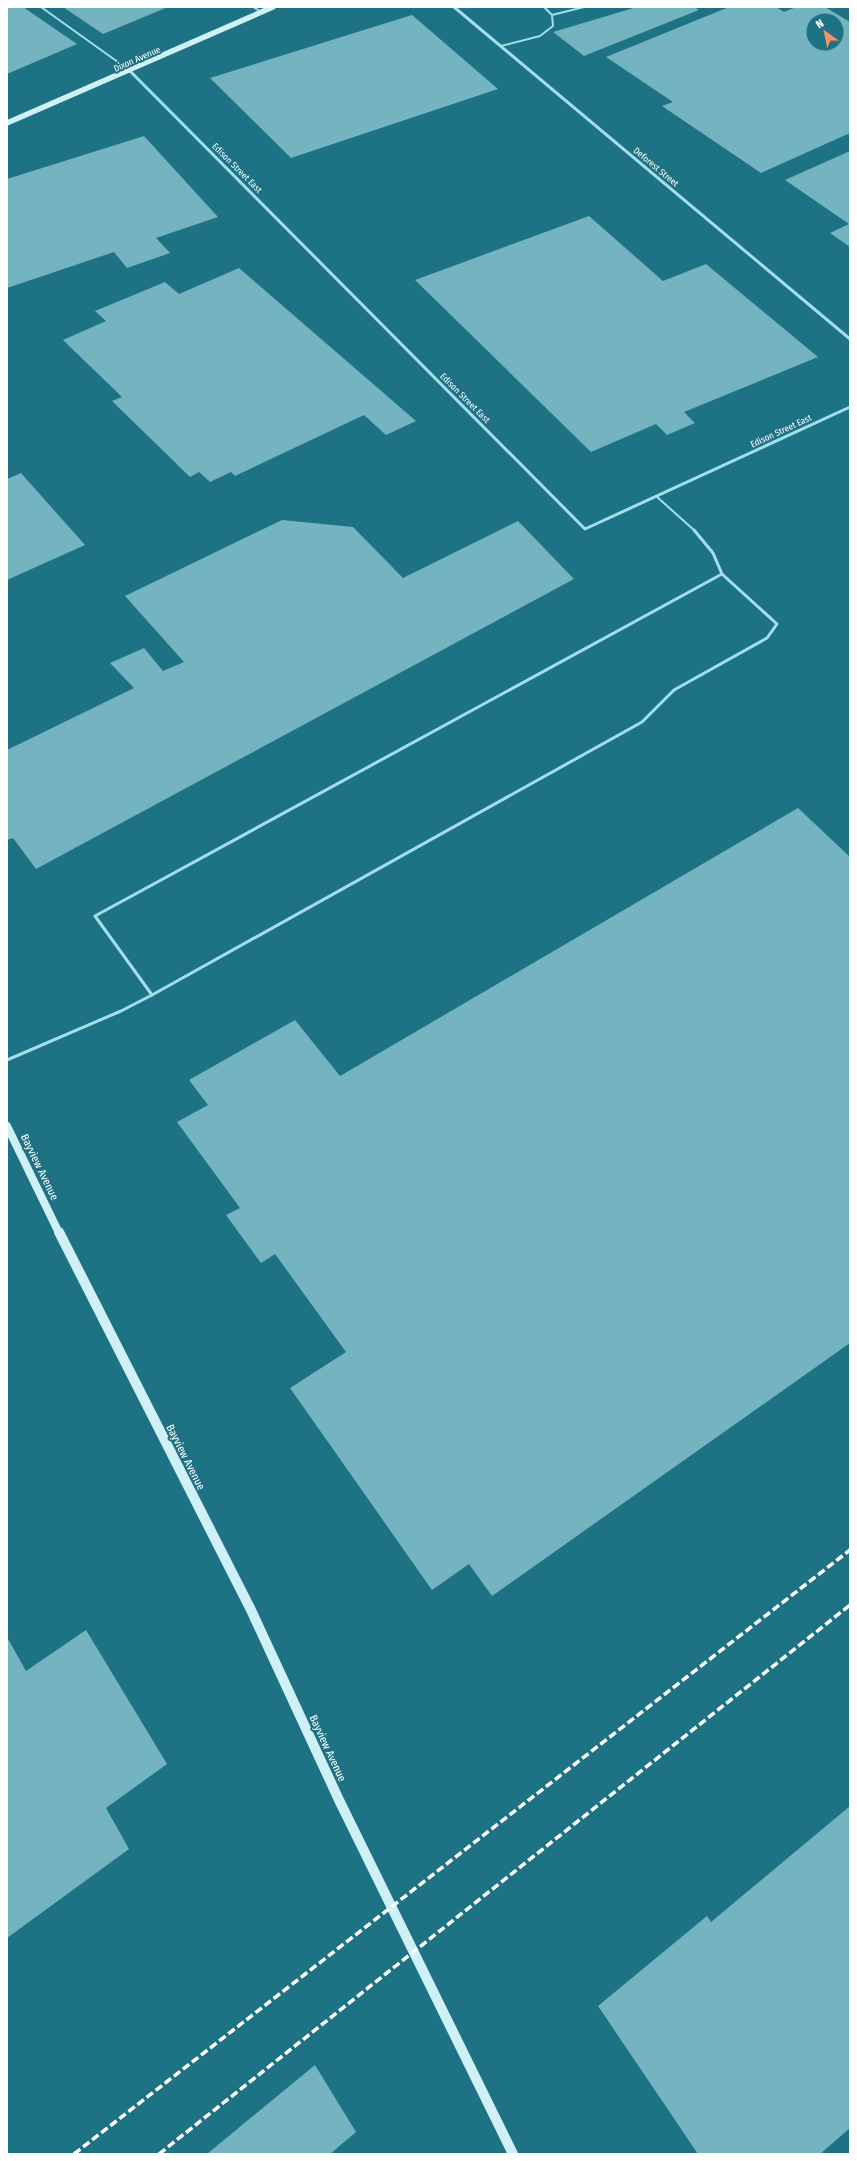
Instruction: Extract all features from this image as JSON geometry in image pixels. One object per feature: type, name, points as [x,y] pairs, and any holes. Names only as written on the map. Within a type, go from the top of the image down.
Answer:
[{"type":"main road","name":"Dixon Avenue","points":[[7,123],[130,71],[273,7]]},
{"type":"main road","name":"Bayview Avenue","points":[[7,1126],[86,1288],[251,1610],[339,1800],[513,2154]]},
{"type":"street","name":"Deforest Street","points":[[454,7],[850,339]]},
{"type":"street","name":"Edison Street East","points":[[130,71],[585,529],[850,407]]},
{"type":"lane","points":[[42,7],[130,71]]},
{"type":"lane","points":[[253,7],[262,12]]},
{"type":"lane","points":[[501,46],[540,36],[553,26],[552,15],[544,7]]},
{"type":"lane","points":[[552,15],[584,7]]},
{"type":"lane","points":[[7,1060],[122,1012],[642,722],[674,690],[767,638],[777,624],[722,574],[721,564],[697,533],[656,496]]},
{"type":"lane","points":[[152,995],[95,916],[722,574]]},
{"type":"building","points":[[7,7],[23,7],[77,44],[7,74]]},
{"type":"building","points":[[63,7],[168,7],[103,34]]},
{"type":"building","points":[[637,7],[694,7],[699,10],[584,56],[553,32]]},
{"type":"building","points":[[729,7],[776,7],[784,12],[796,7],[825,7],[833,12],[805,12],[805,52],[845,52],[845,19],[850,22],[850,133],[761,173],[662,106],[673,102],[606,57]]},
{"type":"building","points":[[412,15],[498,89],[291,158],[210,78]]},
{"type":"building","points":[[144,136],[218,217],[156,238],[170,253],[127,268],[114,252],[7,288],[7,179]]},
{"type":"building","points":[[850,151],[850,247],[830,233],[849,224],[785,180]]},
{"type":"building","points":[[589,216],[663,281],[706,264],[818,357],[684,412],[695,423],[667,435],[656,424],[591,452],[415,280]]},
{"type":"building","points":[[239,268],[416,421],[386,435],[364,415],[235,476],[231,472],[210,482],[199,472],[190,477],[112,401],[122,397],[63,340],[106,321],[95,311],[165,282],[179,294]]},
{"type":"building","points":[[21,473],[85,545],[7,580],[7,479]]},
{"type":"building","points":[[282,520],[353,527],[403,578],[518,521],[574,579],[36,869],[13,838],[7,840],[7,750],[134,688],[110,663],[144,648],[163,671],[184,662],[125,596]]},
{"type":"building","points":[[798,808],[850,857],[850,1343],[492,1596],[469,1564],[432,1590],[290,1388],[346,1352],[275,1254],[261,1263],[226,1215],[240,1208],[177,1122],[208,1105],[189,1080],[295,1020],[340,1076]]},
{"type":"building","points":[[86,1630],[167,1764],[106,1808],[129,1849],[7,1938],[7,1637],[26,1671]]},
{"type":"building","points":[[850,1806],[850,2128],[820,2154],[698,2154],[598,2006],[707,1916],[711,1922]]},
{"type":"building","points":[[315,2065],[356,2132],[330,2154],[207,2154]]},
{"type":"railway","points":[[74,2154],[850,1550]]},
{"type":"railway","points":[[159,2154],[850,1605]]}]
